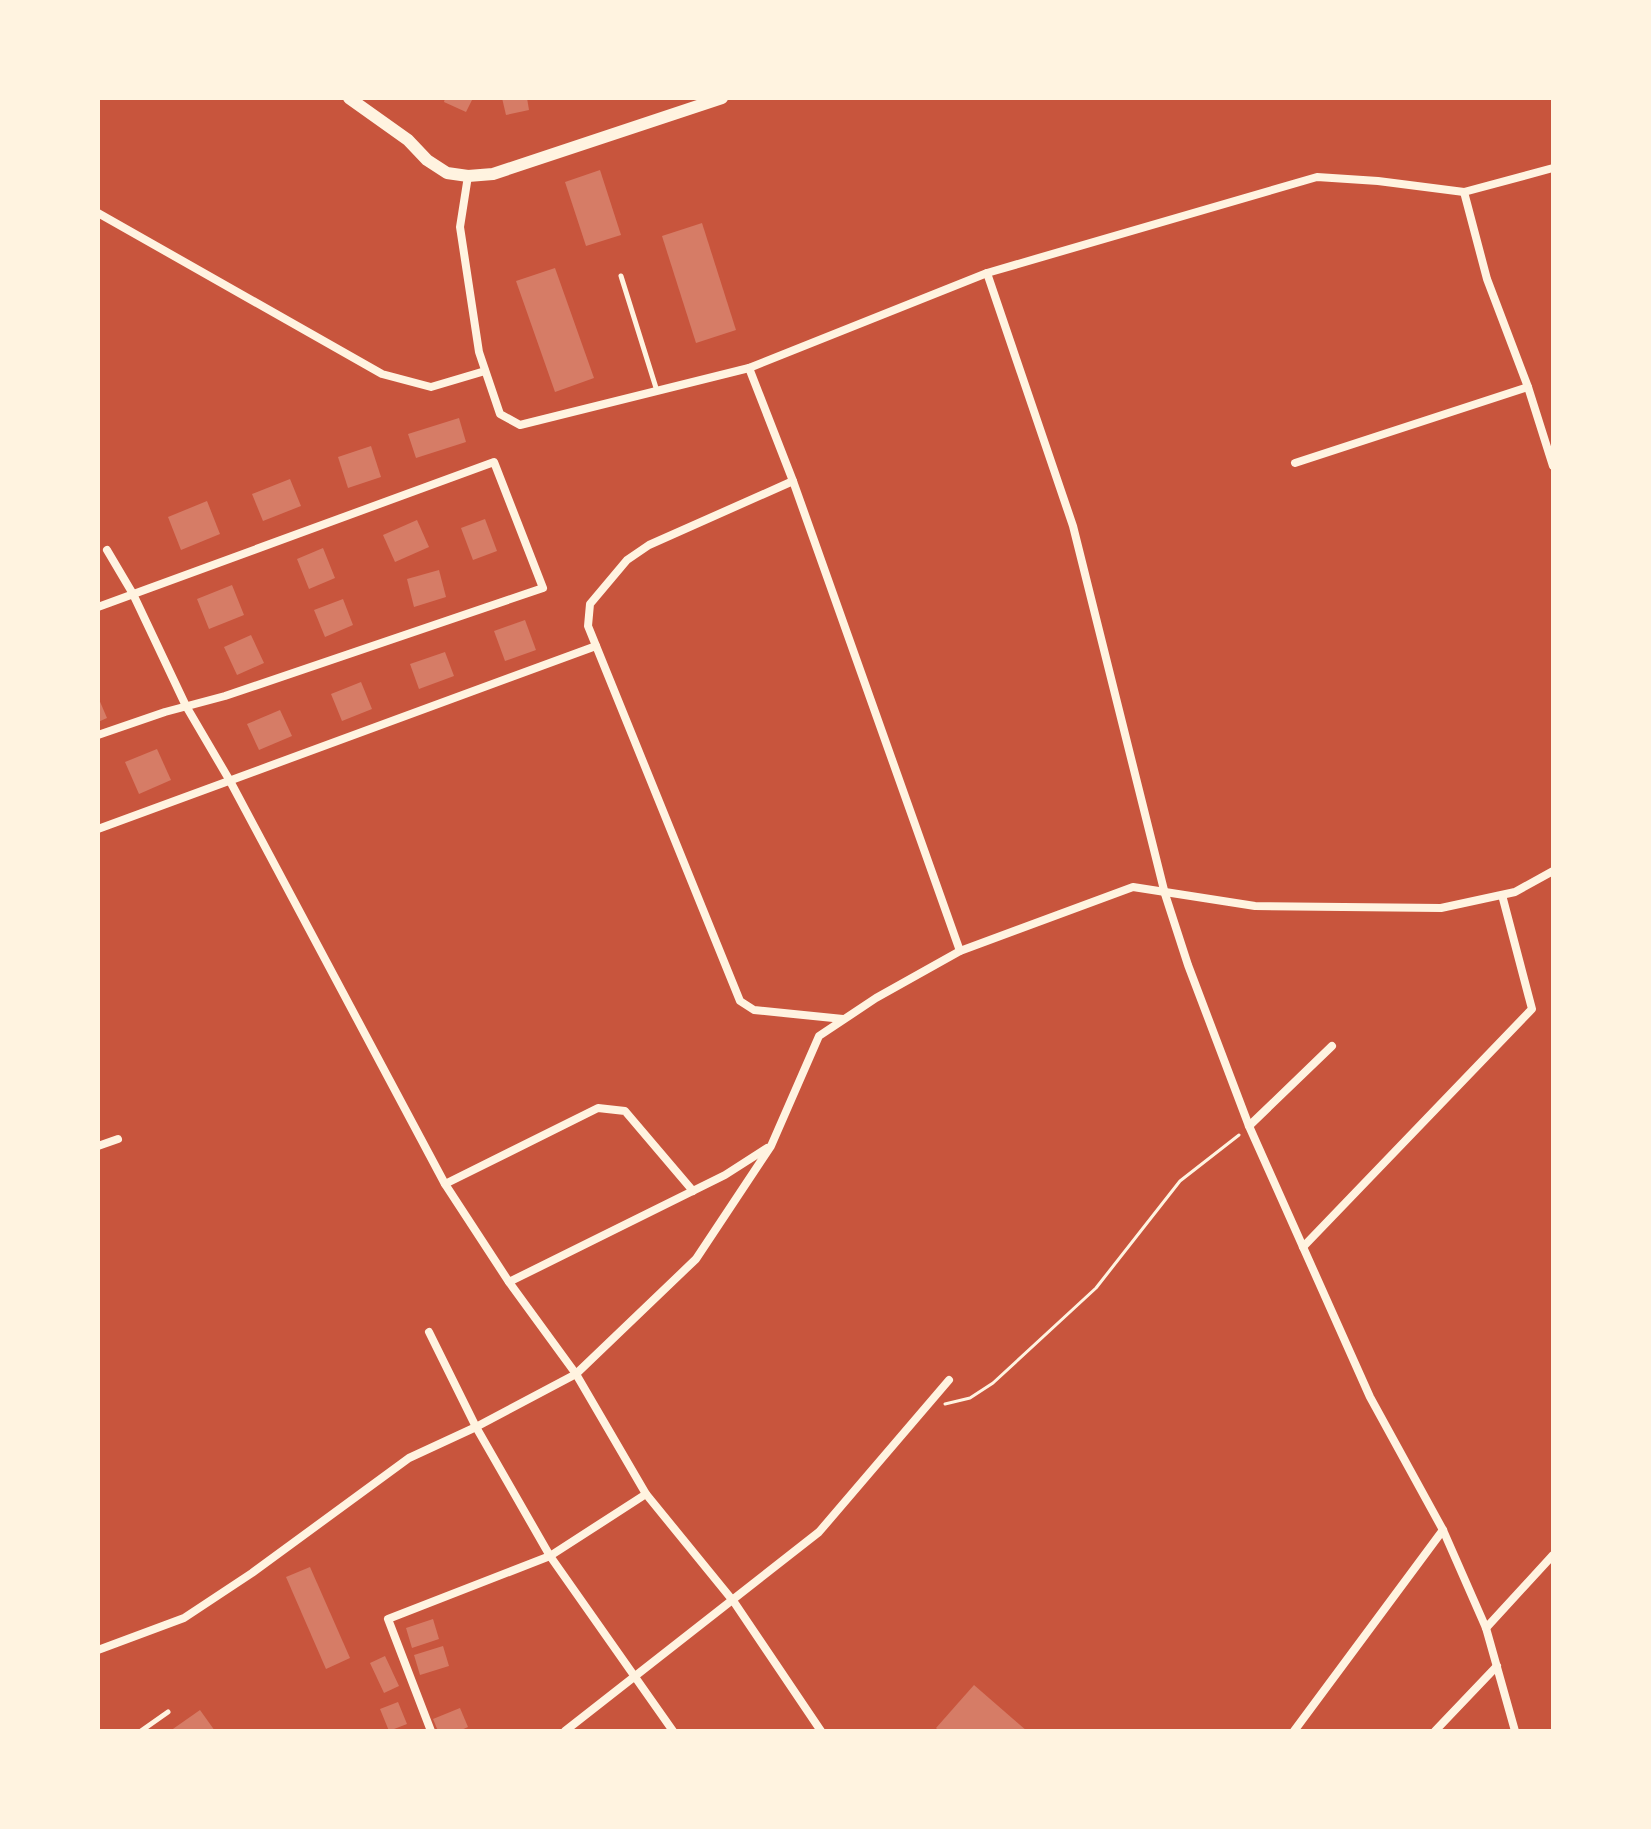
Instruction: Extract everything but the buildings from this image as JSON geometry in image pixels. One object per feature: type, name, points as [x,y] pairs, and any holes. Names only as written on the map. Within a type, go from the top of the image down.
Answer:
[{"type":"street","points":[[349,98],[408,140],[427,160],[447,173],[468,176],[493,174],[722,98]]},
{"type":"street","points":[[468,176],[460,227],[479,352],[500,414],[520,425],[749,368],[987,273],[1317,177],[1464,192],[1553,168]]},
{"type":"street","points":[[1464,192],[1487,279],[1528,387],[1553,466]]},
{"type":"street","points":[[98,213],[382,374],[431,387],[485,371]]},
{"type":"street","points":[[987,273],[1073,526],[1165,894],[1188,965],[1249,1126],[1370,1397],[1443,1530],[1486,1628],[1515,1731]]},
{"type":"street","points":[[749,368],[793,481],[960,951]]},
{"type":"street","points":[[1295,463],[1528,387]]},
{"type":"street","points":[[98,607],[494,462],[543,588],[225,696],[98,735]]},
{"type":"street","points":[[793,481],[649,545],[627,560],[590,604],[588,626],[740,1001],[754,1010],[844,1019]]},
{"type":"street","points":[[107,550],[133,594],[186,706],[230,781],[445,1184],[509,1282],[576,1374],[646,1494],[734,1602],[821,1731]]},
{"type":"street","points":[[98,829],[596,646]]},
{"type":"street","points":[[98,1650],[184,1618],[252,1573],[409,1458],[476,1427],[576,1374],[696,1259],[771,1146],[819,1036],[876,998],[960,951],[1133,887],[1255,906],[1441,908],[1515,892],[1553,871]]},
{"type":"street","points":[[1303,1247],[1532,1009],[1502,895]]},
{"type":"street","points":[[1249,1126],[1332,1046]]},
{"type":"street","points":[[445,1184],[598,1108],[625,1111],[693,1191]]},
{"type":"street","points":[[98,1146],[118,1139]]},
{"type":"street","points":[[509,1282],[725,1175],[771,1146]]},
{"type":"street","points":[[429,1332],[476,1427],[550,1556],[673,1731]]},
{"type":"street","points":[[565,1731],[734,1602],[819,1532],[949,1380]]},
{"type":"street","points":[[431,1731],[388,1619],[550,1556],[646,1494]]},
{"type":"street","points":[[1294,1731],[1443,1530]]},
{"type":"street","points":[[1486,1628],[1553,1555]]},
{"type":"street","points":[[1435,1731],[1497,1666]]},
{"type":"lane","points":[[621,276],[657,391]]},
{"type":"lane","points":[[141,1731],[168,1712]]},
{"type":"path","points":[[929,1403],[959,1402],[982,1392],[993,1383],[1096,1288],[1180,1181],[1249,1126]]}]
